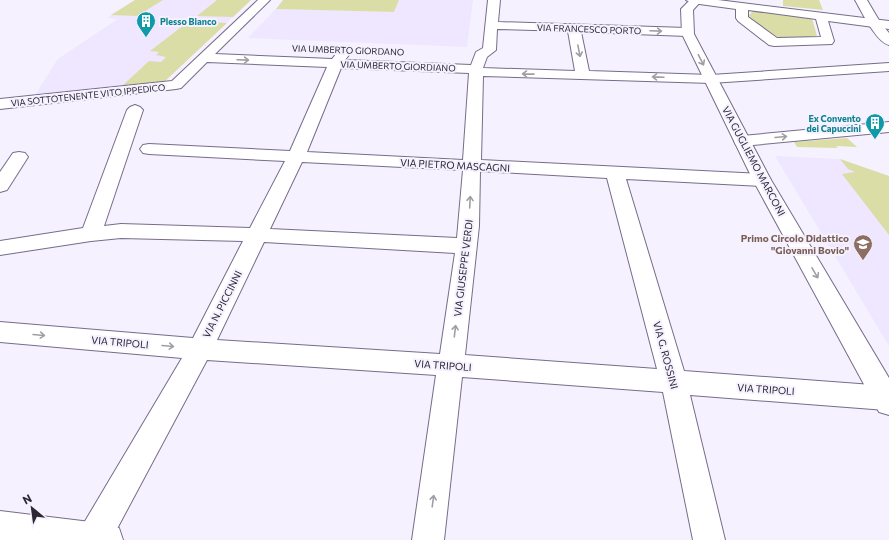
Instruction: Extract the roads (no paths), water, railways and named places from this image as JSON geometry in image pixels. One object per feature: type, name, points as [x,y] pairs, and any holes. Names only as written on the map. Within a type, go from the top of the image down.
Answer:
[{"type":"street","points":[[204,58],[264,0]]},
{"type":"street","name":"VIA GIUSEPPE VERDI","points":[[428,540],[469,226],[474,63],[489,50],[494,0]]},
{"type":"street","points":[[694,0],[889,25]]},
{"type":"street","name":"VIA GUGLIEMO MARCONI","points":[[694,0],[687,9],[687,32],[762,180],[888,401]]},
{"type":"street","points":[[861,0],[889,41]]},
{"type":"street","points":[[742,7],[742,18],[774,42],[828,41],[821,17]]},
{"type":"street","name":"VIA FRANCESCO PORTO","points":[[491,25],[687,32]]},
{"type":"street","points":[[574,28],[583,75]]},
{"type":"street","points":[[216,46],[262,48]]},
{"type":"street","name":"VIA UMBERTO GIORDANO","points":[[204,58],[337,54],[362,51]]},
{"type":"street","name":"VIA UMBERTO GIORDIANO","points":[[337,54],[474,63]]},
{"type":"street","name":"VIA N. PICCINNI","points":[[98,540],[200,349],[296,157],[337,54]]},
{"type":"street","name":"VIA SOTTOTENENTE VITO IPPEDICO","points":[[0,104],[176,85],[204,58]]},
{"type":"street","points":[[474,63],[583,75],[711,79],[889,67]]},
{"type":"street","points":[[91,234],[135,110]]},
{"type":"street","points":[[742,141],[889,127]]},
{"type":"street","name":"VIA PIETRO MASCAGNI","points":[[149,149],[762,180]]},
{"type":"street","points":[[0,186],[19,157]]},
{"type":"street","name":"VIA G. ROSSINI","points":[[615,173],[674,382],[709,540]]},
{"type":"street","points":[[0,248],[91,234],[121,231],[257,235],[466,246]]},
{"type":"street","name":"VIA TRIPOLI","points":[[0,332],[200,349],[451,365],[674,382],[888,401]]},
{"type":"street","points":[[0,527],[98,540]]},
{"type":"place","name":"Plesso Bianco","points":[[146,38]]},
{"type":"place","name":"Ex Convento dei Capuccini","points":[[875,140]]},
{"type":"place","name":"Primo Circolo Didattico \"Giovanni Bovio\"","points":[[863,261]]}]
